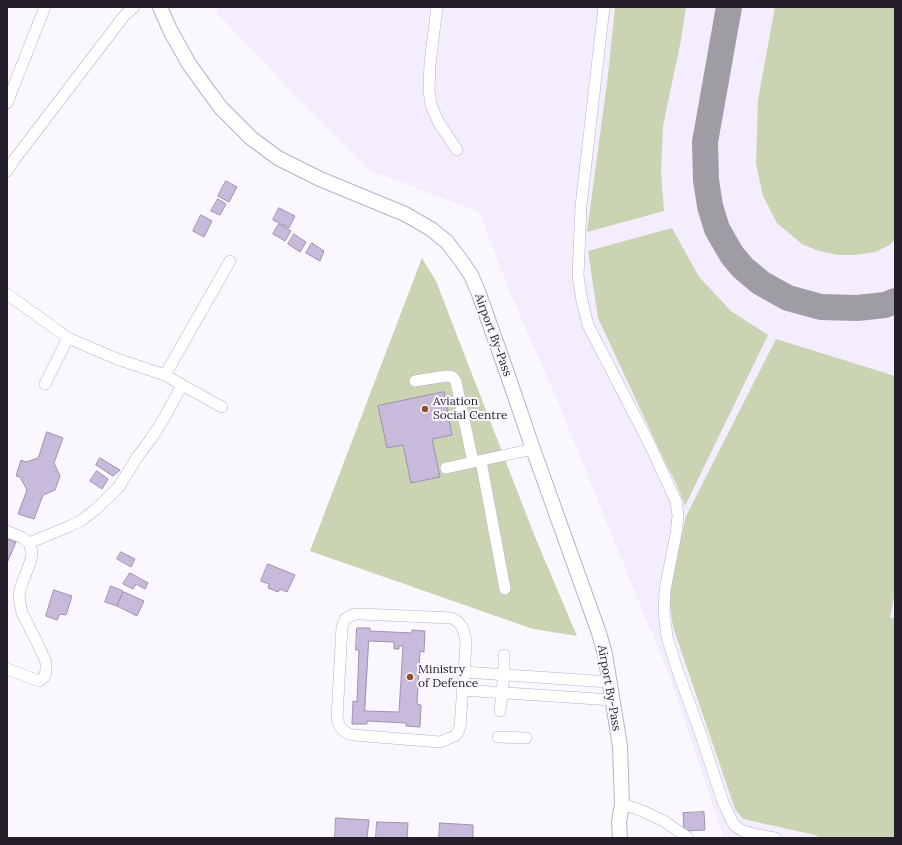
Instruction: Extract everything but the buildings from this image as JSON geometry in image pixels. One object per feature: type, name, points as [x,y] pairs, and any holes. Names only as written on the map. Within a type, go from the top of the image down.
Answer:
[{"type":"main road","name":"Airport By-Pass","points":[[160,7],[170,30],[189,64],[221,108],[251,138],[278,158],[320,179],[405,214],[431,229],[447,242],[460,258],[470,275],[508,373],[605,654],[620,746],[622,804],[619,822],[620,838]]},
{"type":"main road","name":"Airport By-Pass","points":[[622,804],[628,821],[630,838]]},
{"type":"street","points":[[7,103],[45,7]]},
{"type":"street","points":[[7,171],[124,16],[134,7]]},
{"type":"street","points":[[438,7],[430,64],[429,90],[431,105],[439,123],[457,150]]},
{"type":"street","points":[[604,7],[581,206],[578,276],[582,302],[588,325],[649,443],[676,501],[678,516],[676,534],[665,590],[664,612],[667,637],[723,802],[734,825],[743,831],[757,836],[775,838]]},
{"type":"street","points":[[165,375],[230,261]]},
{"type":"street","points":[[7,294],[68,338],[117,359],[165,375],[222,408]]},
{"type":"street","points":[[45,384],[68,338]]},
{"type":"street","points":[[415,381],[446,376],[452,376],[454,378],[477,461],[505,589]]},
{"type":"street","points":[[30,543],[82,520],[118,488],[166,415],[182,385]]},
{"type":"street","points":[[446,468],[533,449]]},
{"type":"street","points":[[7,531],[30,543],[32,552],[31,560],[20,589],[19,598],[22,614],[46,662],[46,671],[44,677],[40,681],[7,669]]},
{"type":"street","points":[[360,614],[452,618],[462,626],[465,638],[464,672],[460,727],[455,736],[445,741],[440,742],[347,734],[340,728],[337,718],[343,623],[345,619],[349,617],[360,614]]},
{"type":"street","points":[[500,711],[504,674],[504,655]]},
{"type":"street","points":[[464,672],[609,682]]},
{"type":"street","points":[[552,696],[553,678]]},
{"type":"street","points":[[462,690],[612,700]]},
{"type":"street","points":[[498,736],[526,738]]},
{"type":"street","points":[[622,804],[664,821],[688,838]]},
{"type":"shaded area","points":[[216,7],[895,7],[895,838],[724,838],[670,678],[555,395],[510,292],[479,212],[369,170],[218,14]]},
{"type":"green space","points":[[615,7],[686,7],[681,40],[663,126],[661,172],[664,211],[587,232],[608,75]]},
{"type":"green space","points":[[775,7],[895,7],[895,240],[888,246],[875,252],[855,255],[839,255],[819,251],[802,244],[777,223],[763,196],[756,164],[758,100]]},
{"type":"green space","points":[[672,228],[699,277],[731,311],[768,335],[685,506],[676,483],[598,318],[588,251]]},
{"type":"green space","name":"Aviation Social Centre","points":[[422,258],[436,281],[535,537],[577,636],[533,629],[310,551]]},
{"type":"green space","points":[[776,339],[895,376],[895,592],[890,617],[895,619],[895,838],[820,838],[815,835],[743,819],[735,809],[673,627],[669,600],[673,573],[686,516]]},
{"type":"taxiway","points":[[729,7],[705,142],[706,180],[710,206],[717,229],[732,255],[743,268],[761,283],[788,298],[821,307],[857,308],[885,305],[895,301]]},
{"type":"place","name":"Aviation Social Centre","points":[[425,409]]},
{"type":"place","name":"Ministry of Defence","points":[[410,677]]}]
